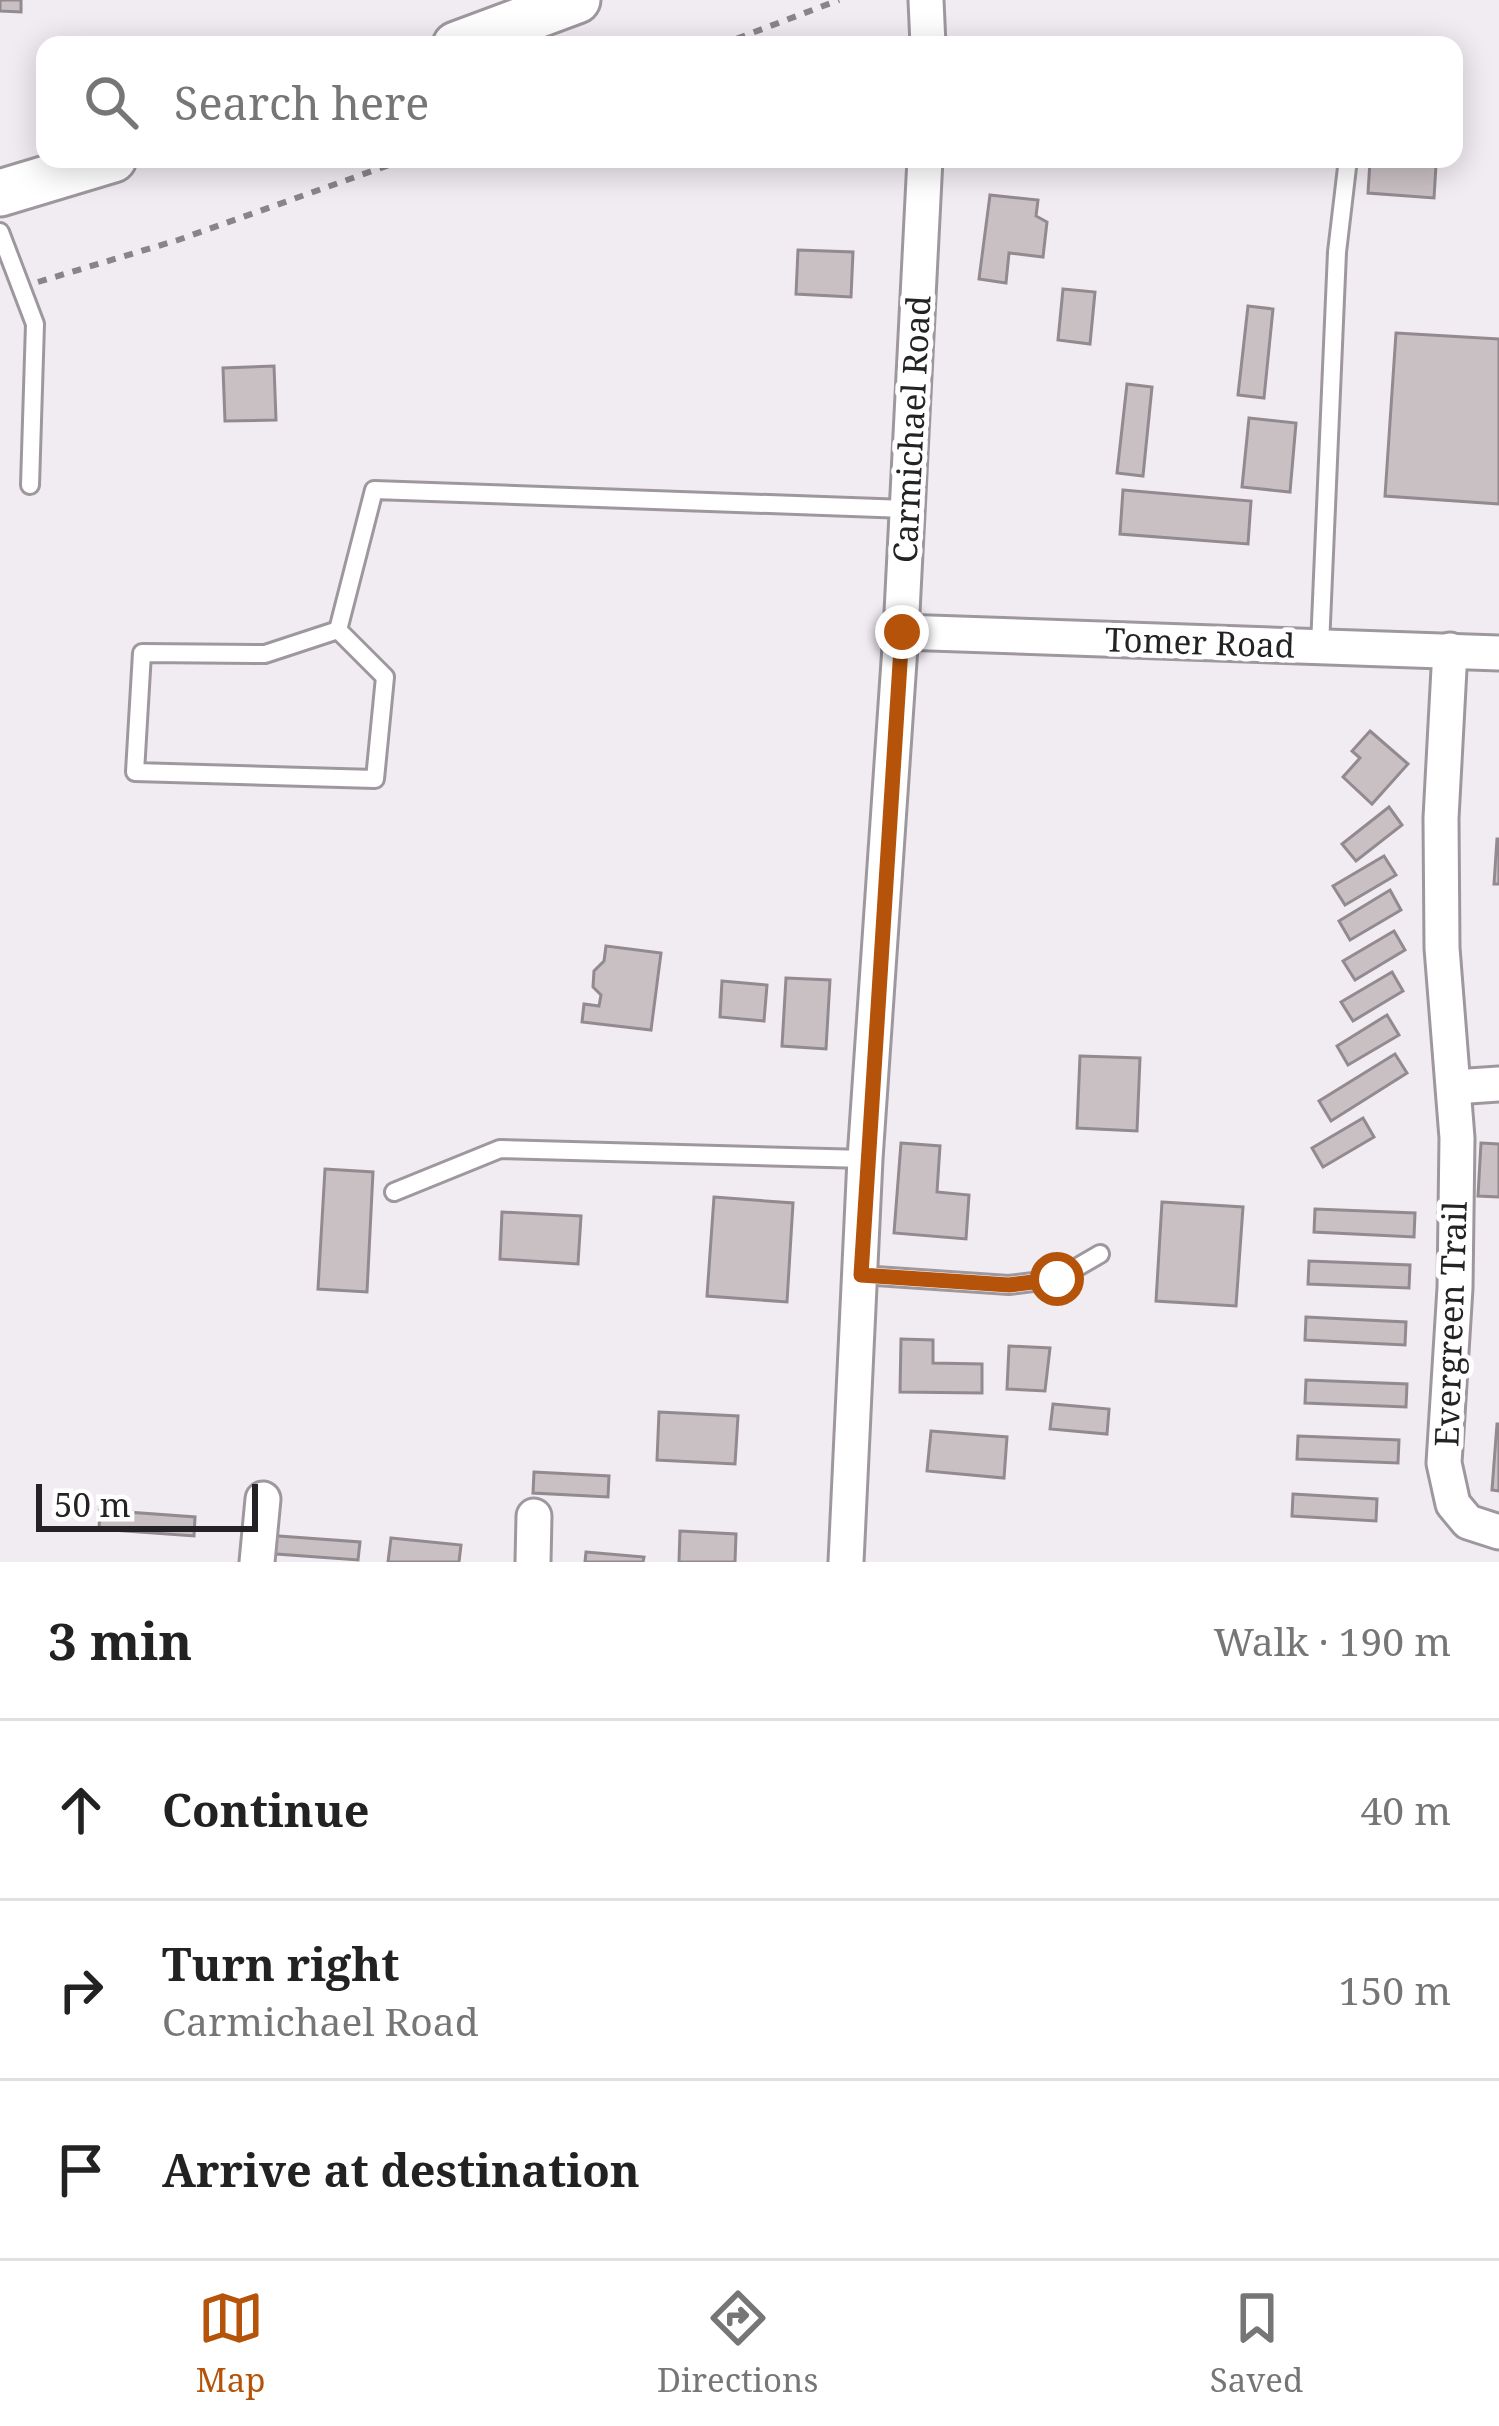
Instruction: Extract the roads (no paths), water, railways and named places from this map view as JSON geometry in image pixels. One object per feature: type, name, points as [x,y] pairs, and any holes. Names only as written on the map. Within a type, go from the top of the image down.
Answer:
[{"type":"main road","points":[[480,36],[578,0]]},
{"type":"main road","points":[[0,193],[82,168]]},
{"type":"street","points":[[926,0],[928,36]]},
{"type":"street","name":"Carmichael Road","points":[[846,1562],[925,168]]},
{"type":"street","name":"Tomer Road","points":[[902,632],[1499,652]]},
{"type":"street","name":"Evergreen Trail","points":[[1450,650],[1441,818],[1442,927],[1454,1087],[1455,1288],[1444,1463],[1453,1504],[1468,1522],[1499,1532]]},
{"type":"street","points":[[1454,1087],[1499,1084]]},
{"type":"street","points":[[257,1562],[263,1499]]},
{"type":"street","points":[[533,1562],[534,1516]]},
{"type":"lane","points":[[1320,646],[1337,252],[1347,168]]},
{"type":"lane","points":[[0,232],[35,324],[30,485]]},
{"type":"lane","points":[[338,630],[374,490],[905,508]]},
{"type":"lane","points":[[338,630],[385,676],[375,779],[135,772],[142,653],[265,653],[338,630]]},
{"type":"lane","points":[[394,1192],[500,1149],[866,1159]]},
{"type":"lane","points":[[861,1275],[1009,1285],[1057,1279],[1100,1254]]}]
